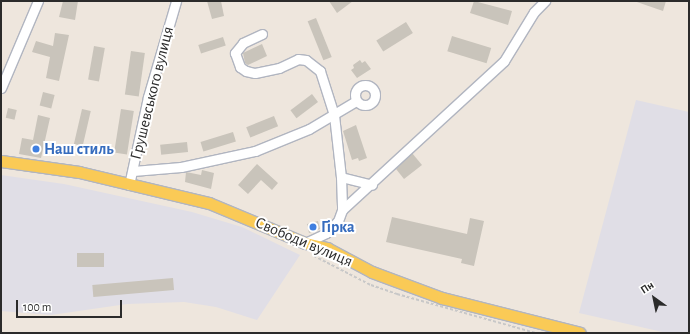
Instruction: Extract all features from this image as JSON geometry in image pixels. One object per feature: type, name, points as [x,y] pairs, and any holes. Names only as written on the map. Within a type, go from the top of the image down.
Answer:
[{"type":"main road","name":"Свободи вулиця","points":[[1,161],[79,172],[209,203],[305,243],[327,248],[372,272],[442,298],[580,333]]},
{"type":"street","points":[[1,88],[38,1]]},
{"type":"street","name":"Грушевського вулиця","points":[[129,185],[148,97],[176,1]]},
{"type":"street","points":[[342,210],[504,61],[534,12],[545,1]]},
{"type":"street","points":[[262,34],[242,43],[235,53],[240,67],[246,72],[255,73],[279,68],[298,59],[306,60],[320,71],[334,115],[342,177],[342,210],[338,221],[326,233],[305,243]]},
{"type":"street","points":[[133,171],[181,167],[255,151],[301,132],[334,115],[356,101]]},
{"type":"street","points":[[342,177],[372,184]]},
{"type":"shaded area","points":[[636,100],[689,112],[689,333],[667,333],[579,313]]},
{"type":"shaded area","points":[[1,175],[64,184],[192,212],[242,227],[300,255],[257,320],[216,307],[184,302],[127,304],[51,315],[1,311]]},
{"type":"building","points":[[63,1],[78,1],[75,20],[59,17]]},
{"type":"building","points":[[207,1],[221,1],[224,16],[212,19]]},
{"type":"building","points":[[329,1],[353,1],[337,13]]},
{"type":"building","points":[[474,1],[512,11],[508,25],[470,13]]},
{"type":"building","points":[[634,1],[666,1],[663,11]]},
{"type":"building","points":[[316,18],[332,57],[323,60],[308,21]]},
{"type":"building","points":[[406,22],[413,33],[383,52],[376,41]]},
{"type":"building","points":[[55,33],[69,35],[59,81],[46,78],[50,57],[32,52],[36,41],[53,46]]},
{"type":"building","points":[[452,36],[491,48],[487,63],[447,51]]},
{"type":"building","points":[[223,37],[226,46],[201,54],[198,45]]},
{"type":"building","points":[[262,44],[267,56],[248,65],[245,63],[243,53]]},
{"type":"building","points":[[94,46],[105,48],[99,81],[88,79]]},
{"type":"building","points":[[131,51],[145,53],[139,97],[125,95]]},
{"type":"building","points":[[360,60],[362,63],[365,61],[371,69],[357,78],[351,70],[354,68],[353,65]]},
{"type":"building","points":[[43,92],[55,95],[51,108],[40,106]]},
{"type":"building","points":[[312,94],[318,102],[296,118],[290,110]]},
{"type":"building","points":[[8,108],[17,110],[15,120],[6,118]]},
{"type":"building","points":[[82,109],[91,111],[83,146],[74,144]]},
{"type":"building","points":[[121,109],[134,111],[127,154],[114,152]]},
{"type":"building","points":[[38,115],[50,118],[41,158],[19,154],[22,138],[33,140]]},
{"type":"building","points":[[274,116],[278,126],[250,137],[246,127]]},
{"type":"building","points":[[356,125],[367,158],[359,161],[358,158],[352,160],[343,131]]},
{"type":"building","points":[[233,132],[236,142],[203,152],[200,142]]},
{"type":"building","points":[[187,142],[188,152],[161,155],[160,145]]},
{"type":"building","points":[[412,153],[422,165],[404,179],[396,169]]},
{"type":"building","points":[[257,164],[278,183],[272,190],[261,180],[248,194],[238,185]]},
{"type":"building","points":[[202,170],[214,173],[211,189],[185,182],[186,172],[201,175]]},
{"type":"building","points":[[392,217],[467,234],[470,218],[484,221],[474,266],[461,263],[462,259],[386,242]]},
{"type":"building","points":[[318,221],[320,229],[309,233],[307,224]]},
{"type":"building","points":[[77,253],[104,253],[104,267],[77,267]]},
{"type":"building","points":[[173,278],[174,290],[93,297],[92,285]]},
{"type":"place","name":"Наш стиль","points":[[36,149]]},
{"type":"place","name":"Гірка","points":[[313,227]]}]
